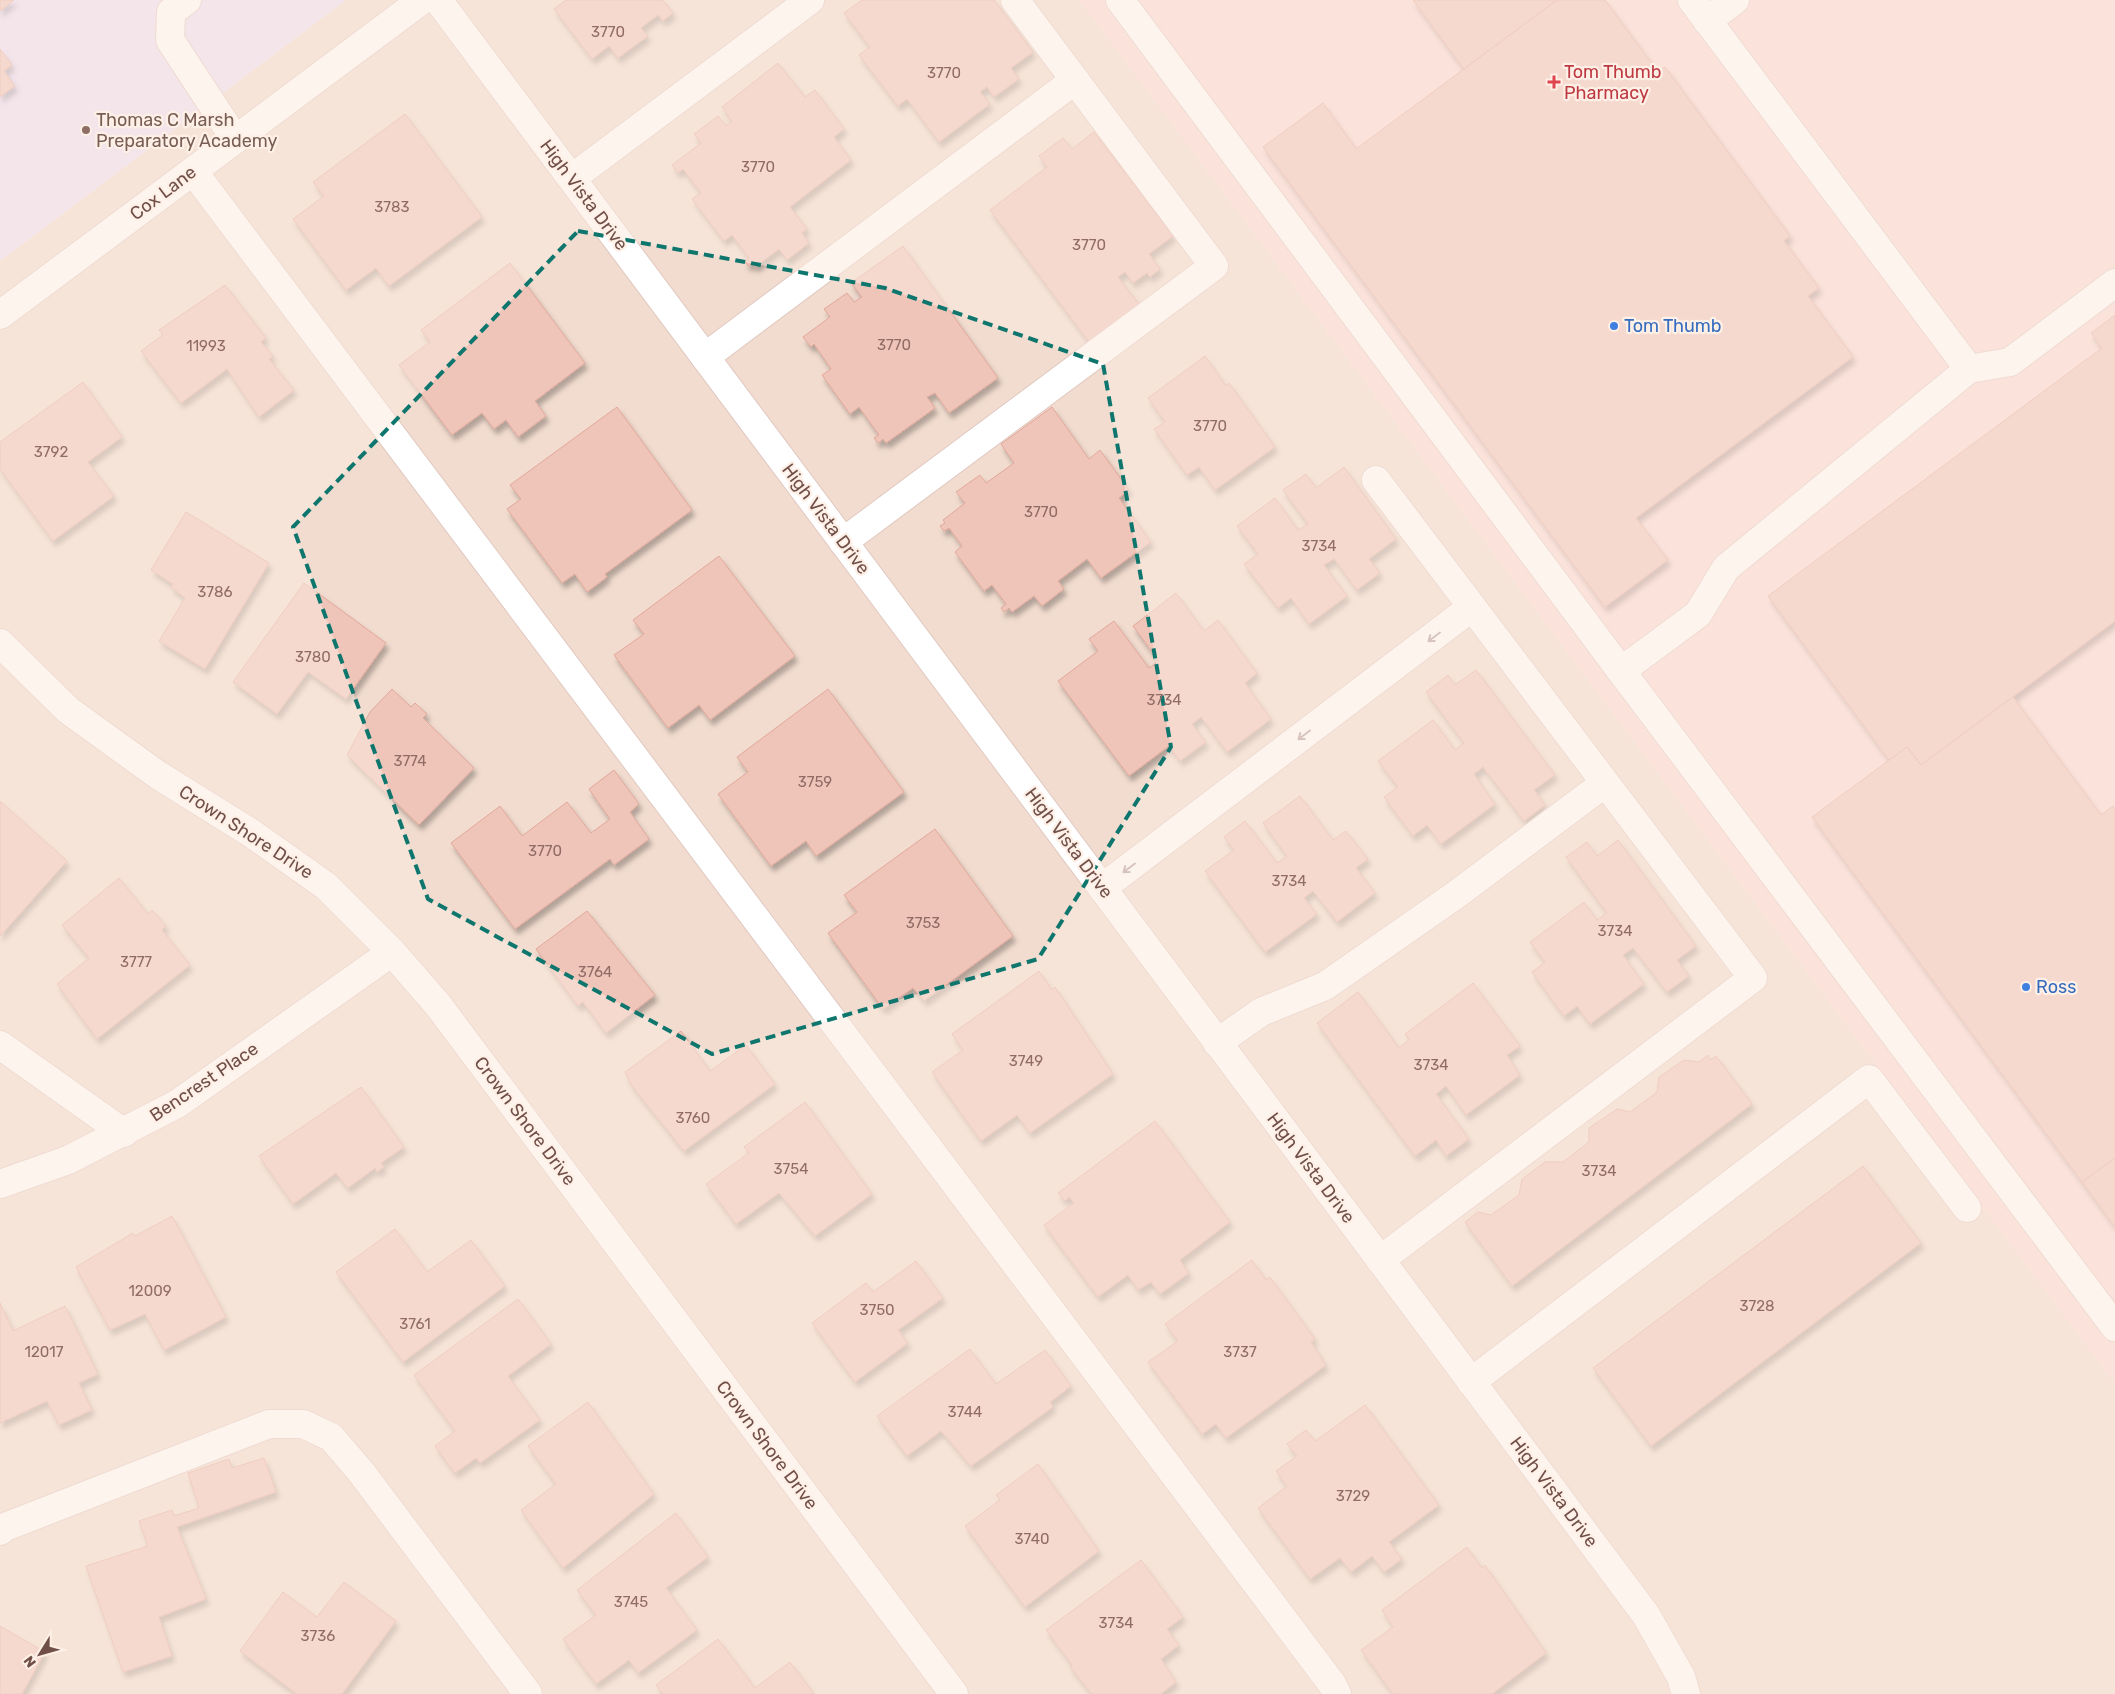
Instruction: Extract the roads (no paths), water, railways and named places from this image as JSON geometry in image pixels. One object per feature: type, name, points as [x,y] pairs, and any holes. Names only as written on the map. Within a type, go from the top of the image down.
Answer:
[{"type":"street","points":[[187,0],[171,12],[170,40],[234,139]]},
{"type":"street","name":"Cox Lane","points":[[0,315],[422,0]]},
{"type":"street","name":"High Vista Drive","points":[[438,0],[1646,1615],[1681,1677],[1686,1694]]},
{"type":"street","points":[[572,178],[810,0]]},
{"type":"street","points":[[843,542],[1214,266],[1015,0]]},
{"type":"street","points":[[1120,0],[1620,671],[2115,1327]]},
{"type":"street","points":[[1735,0],[1700,10],[1969,369]]},
{"type":"street","points":[[704,357],[1075,80]]},
{"type":"street","points":[[193,171],[1332,1684],[1337,1694]]},
{"type":"street","points":[[1620,671],[1698,614],[1726,568],[1969,369],[2010,362],[2115,283]]},
{"type":"street","points":[[1376,480],[1753,978],[1380,1260]]},
{"type":"street","points":[[1102,888],[1472,608]]},
{"type":"street","name":"Crown Shore Drive","points":[[0,643],[68,710],[158,775],[251,833],[326,886],[392,952],[438,1005],[954,1694]]},
{"type":"street","points":[[1217,1043],[1261,1012],[1325,986],[1457,894],[1605,784]]},
{"type":"street","name":"Bencrest Place","points":[[0,1184],[68,1160],[124,1133],[177,1104],[392,952]]},
{"type":"street","points":[[0,1045],[124,1133]]},
{"type":"street","points":[[1471,1382],[1869,1079],[1967,1208]]},
{"type":"street","points":[[0,1530],[269,1424],[303,1424],[331,1437],[360,1472],[528,1694]]},
{"type":"place","name":"Tom Thumb Pharmacy","points":[[1554,82]]},
{"type":"place","name":"Thomas C Marsh Preparatory Academy","points":[[86,130]]},
{"type":"place","name":"Tom Thumb","points":[[1614,326]]},
{"type":"place","name":"Ross","points":[[2026,987]]}]
